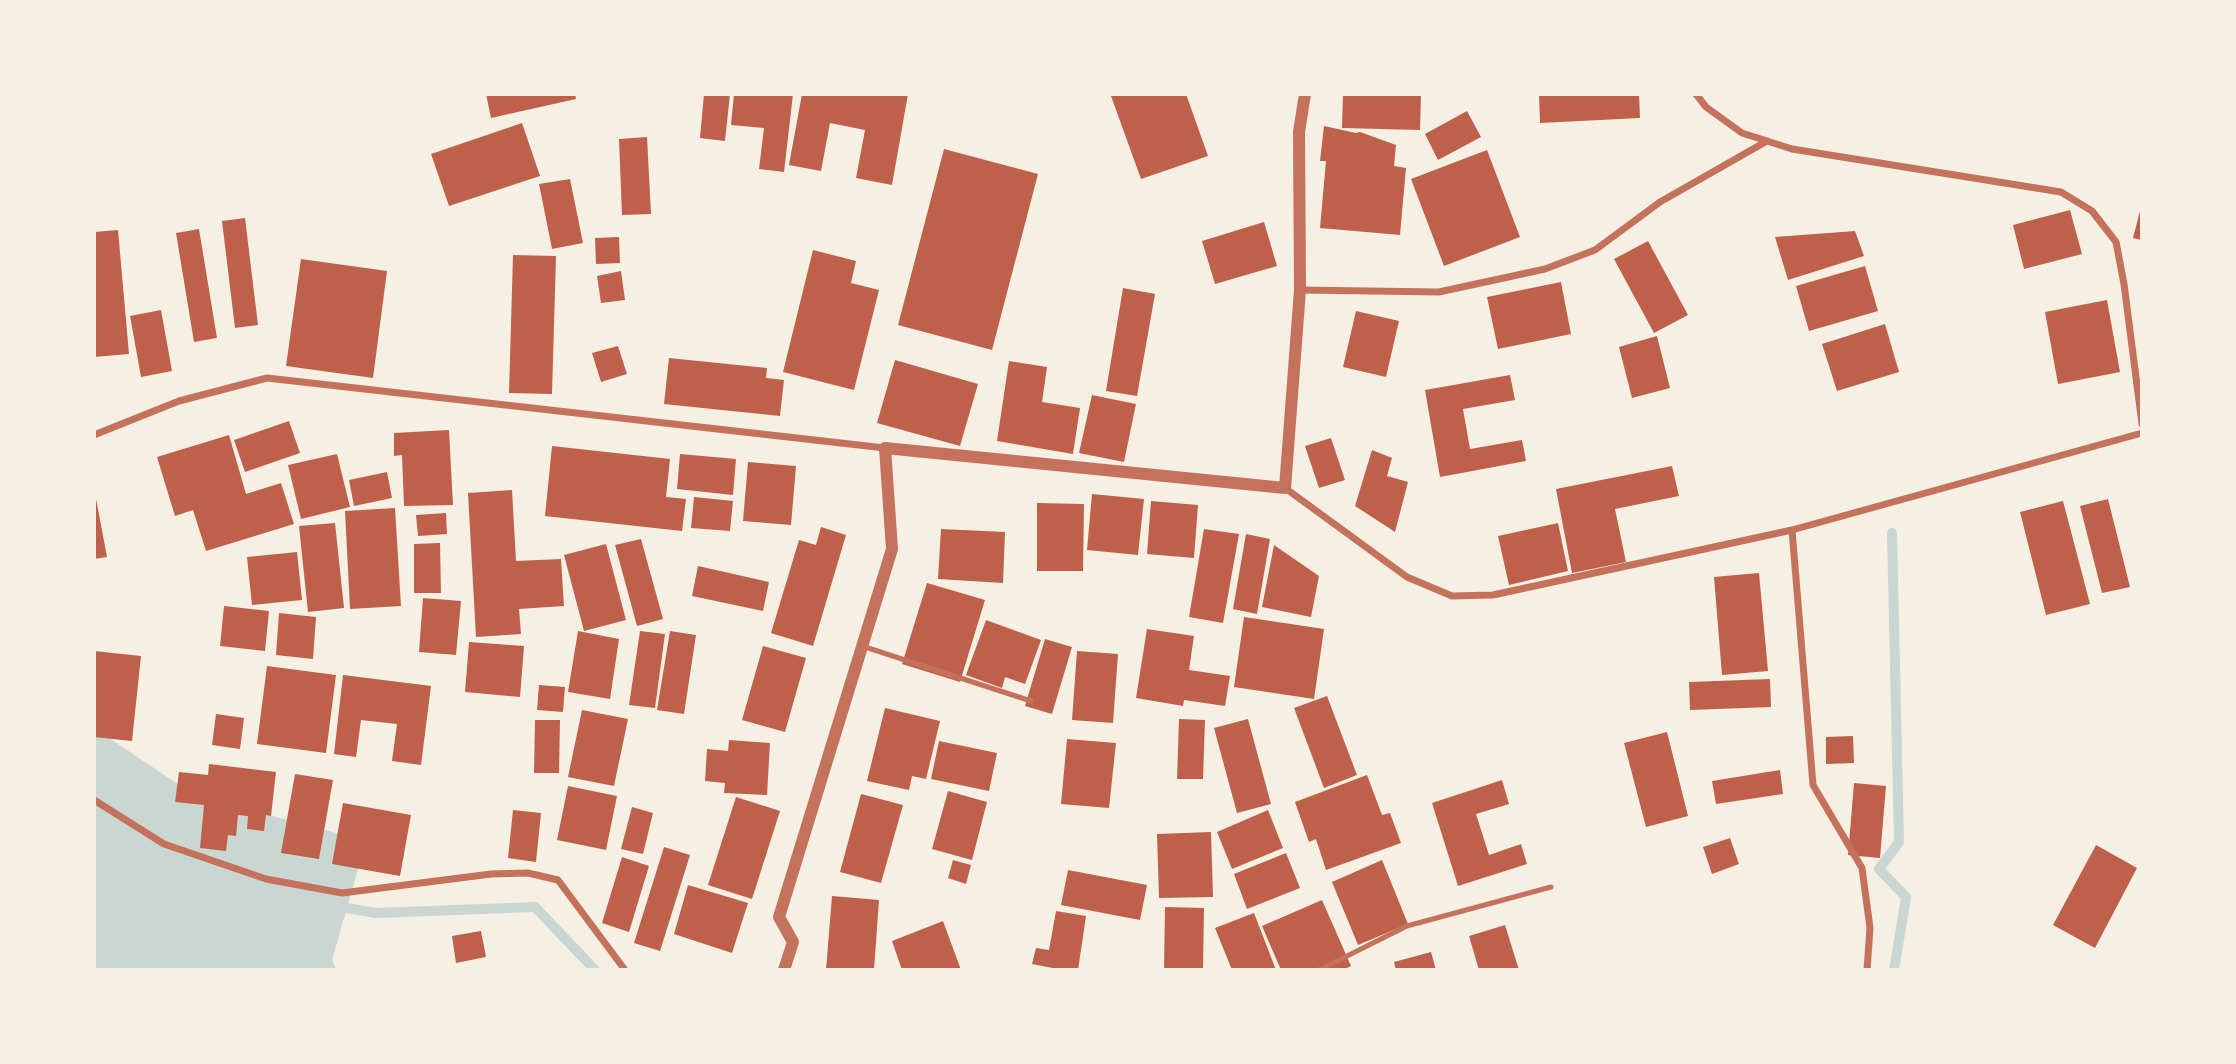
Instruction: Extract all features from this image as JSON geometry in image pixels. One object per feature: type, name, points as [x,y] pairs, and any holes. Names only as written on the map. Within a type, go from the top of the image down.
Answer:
[{"type":"street","points":[[1284,488],[1300,290],[1299,132],[1305,94]]},
{"type":"street","points":[[1696,94],[1706,107],[1742,133],[1792,149],[2061,192],[2092,211],[2116,242],[2124,284],[2141,424]]},
{"type":"street","points":[[1300,290],[1439,292],[1545,269],[1595,250],[1660,202],[1767,141]]},
{"type":"street","points":[[94,435],[179,401],[267,378],[885,448],[1284,488],[1408,577],[1452,596],[1493,595],[1793,530],[2141,433]]},
{"type":"street","points":[[784,970],[793,942],[779,916],[892,548],[885,448]]},
{"type":"street","points":[[1793,530],[1812,785],[1863,868],[1870,928],[1867,970]]},
{"type":"street","points":[[94,800],[164,844],[266,879],[342,893],[491,874],[528,873],[558,880],[625,970]]},
{"type":"lane","points":[[862,646],[1031,701]]},
{"type":"lane","points":[[1319,970],[1407,926],[1551,887]]},
{"type":"shaded area","points":[[94,728],[194,795],[366,841],[332,960],[336,969],[95,969]]},
{"type":"building","points":[[486,94],[575,94],[576,99],[491,118]]},
{"type":"building","points":[[704,94],[730,94],[725,141],[700,138]]},
{"type":"building","points":[[734,94],[793,94],[784,172],[759,169],[764,128],[731,125]]},
{"type":"building","points":[[802,94],[908,94],[892,185],[856,178],[865,130],[830,123],[821,171],[789,165]]},
{"type":"building","points":[[1186,94],[1208,156],[1141,179],[1111,96]]},
{"type":"building","points":[[1343,94],[1421,94],[1420,130],[1342,128]]},
{"type":"building","points":[[1539,94],[1639,94],[1640,118],[1540,123]]},
{"type":"building","points":[[1467,111],[1481,137],[1438,160],[1425,134]]},
{"type":"building","points":[[522,123],[540,176],[449,206],[431,154]]},
{"type":"building","points":[[1324,126],[1360,132],[1396,145],[1394,166],[1406,168],[1400,235],[1320,228],[1326,161],[1320,161]]},
{"type":"building","points":[[647,137],[651,214],[622,215],[619,139]]},
{"type":"building","points":[[944,149],[1038,174],[992,350],[898,325]]},
{"type":"building","points":[[1487,150],[1520,237],[1444,266],[1411,179]]},
{"type":"building","points":[[570,179],[583,243],[552,249],[539,184]]},
{"type":"building","points":[[2142,207],[2142,240],[2133,238]]},
{"type":"building","points":[[2070,210],[2082,254],[2024,269],[2013,225]]},
{"type":"building","points":[[245,218],[258,325],[235,328],[222,221]]},
{"type":"building","points":[[1264,222],[1277,266],[1215,284],[1202,241]]},
{"type":"building","points":[[199,229],[217,338],[194,342],[176,233]]},
{"type":"building","points":[[118,230],[129,354],[94,357],[94,232]]},
{"type":"building","points":[[1855,231],[1864,256],[1788,280],[1775,237]]},
{"type":"building","points":[[619,237],[620,263],[596,264],[595,238]]},
{"type":"building","points":[[1648,241],[1688,315],[1654,333],[1614,259]]},
{"type":"building","points":[[813,250],[856,261],[851,283],[879,290],[854,390],[783,372]]},
{"type":"building","points":[[513,255],[556,256],[552,394],[509,393]]},
{"type":"building","points":[[301,259],[387,271],[373,378],[286,366]]},
{"type":"building","points":[[1865,266],[1878,311],[1809,331],[1796,286]]},
{"type":"building","points":[[621,271],[625,300],[601,303],[597,276]]},
{"type":"building","points":[[1561,282],[1571,334],[1498,349],[1487,297]]},
{"type":"building","points":[[1123,288],[1155,294],[1137,396],[1106,391]]},
{"type":"building","points":[[2107,300],[2120,372],[2058,384],[2045,312]]},
{"type":"building","points":[[161,310],[172,371],[141,377],[130,316]]},
{"type":"building","points":[[1356,311],[1399,321],[1386,377],[1343,367]]},
{"type":"building","points":[[1885,324],[1899,372],[1837,391],[1822,344]]},
{"type":"building","points":[[1657,336],[1670,388],[1632,398],[1619,347]]},
{"type":"building","points":[[618,346],[627,374],[601,382],[592,353]]},
{"type":"building","points":[[669,358],[767,368],[766,378],[784,380],[780,416],[664,404]]},
{"type":"building","points":[[895,360],[978,384],[960,446],[877,423]]},
{"type":"building","points":[[1009,361],[1047,367],[1042,402],[1080,408],[1073,454],[997,441]]},
{"type":"building","points":[[1510,375],[1515,400],[1463,409],[1470,449],[1522,440],[1526,461],[1440,477],[1425,390]]},
{"type":"building","points":[[1092,395],[1136,404],[1124,462],[1079,453]]},
{"type":"building","points":[[289,421],[300,453],[245,472],[234,440]]},
{"type":"building","points":[[449,430],[453,505],[404,506],[402,455],[394,456],[394,433]]},
{"type":"building","points":[[229,435],[246,494],[281,483],[294,524],[206,551],[193,510],[175,516],[157,457]]},
{"type":"building","points":[[1331,438],[1345,480],[1319,488],[1305,446]]},
{"type":"building","points":[[552,446],[670,459],[666,497],[686,499],[682,531],[545,516]]},
{"type":"building","points":[[1372,450],[1392,458],[1387,476],[1408,482],[1395,532],[1355,506]]},
{"type":"building","points":[[337,454],[350,507],[301,519],[288,465]]},
{"type":"building","points":[[680,454],[736,459],[733,495],[677,489]]},
{"type":"building","points":[[748,462],[796,466],[791,525],[743,521]]},
{"type":"building","points":[[1672,466],[1679,496],[1615,509],[1626,562],[1572,573],[1556,489]]},
{"type":"building","points":[[387,472],[392,498],[354,506],[349,480]]},
{"type":"building","points":[[94,488],[107,557],[94,559]]},
{"type":"building","points":[[512,490],[516,561],[561,559],[564,606],[519,609],[521,634],[476,637],[468,493]]},
{"type":"building","points":[[1092,494],[1144,499],[1138,555],[1087,550]]},
{"type":"building","points":[[694,497],[733,501],[730,531],[691,528]]},
{"type":"building","points":[[2108,499],[2130,587],[2102,593],[2080,506]]},
{"type":"building","points":[[1151,501],[1198,505],[1194,558],[1147,554]]},
{"type":"building","points":[[2063,501],[2090,604],[2046,615],[2020,512]]},
{"type":"building","points":[[1037,503],[1084,504],[1083,571],[1037,571]]},
{"type":"building","points":[[395,508],[401,606],[350,609],[345,511]]},
{"type":"building","points":[[446,513],[447,534],[418,536],[416,515]]},
{"type":"building","points":[[335,523],[344,608],[308,612],[299,526]]},
{"type":"building","points":[[1558,523],[1568,571],[1509,585],[1498,536]]},
{"type":"building","points":[[821,527],[846,535],[813,646],[771,633],[799,540],[816,545]]},
{"type":"building","points":[[941,529],[1005,532],[1003,583],[938,579]]},
{"type":"building","points":[[1204,529],[1239,534],[1223,623],[1189,617]]},
{"type":"building","points":[[1246,534],[1270,539],[1257,614],[1233,609]]},
{"type":"building","points":[[641,539],[663,619],[637,626],[615,545]]},
{"type":"building","points":[[440,543],[441,593],[414,593],[414,544]]},
{"type":"building","points":[[606,544],[626,620],[584,631],[564,555]]},
{"type":"building","points":[[1274,545],[1319,576],[1311,617],[1262,607]]},
{"type":"building","points":[[297,552],[302,600],[252,605],[247,557]]},
{"type":"building","points":[[698,566],[769,582],[763,611],[692,596]]},
{"type":"building","points":[[1759,573],[1768,671],[1722,675],[1714,577]]},
{"type":"building","points":[[927,583],[985,600],[960,682],[902,664]]},
{"type":"building","points":[[423,598],[461,601],[456,655],[419,652]]},
{"type":"building","points":[[224,606],[269,611],[265,651],[220,646]]},
{"type":"building","points":[[279,613],[316,617],[313,659],[276,655]]},
{"type":"building","points":[[1244,617],[1324,629],[1314,699],[1234,687]]},
{"type":"building","points":[[986,620],[1041,640],[1025,684],[1005,677],[1002,688],[966,675]]},
{"type":"building","points":[[1147,629],[1194,636],[1189,670],[1230,676],[1225,706],[1184,700],[1183,706],[1136,698]]},
{"type":"building","points":[[578,631],[619,639],[610,699],[568,692]]},
{"type":"building","points":[[640,631],[665,634],[655,708],[629,705]]},
{"type":"building","points":[[670,631],[696,635],[684,714],[657,710]]},
{"type":"building","points":[[1045,639],[1072,647],[1052,714],[1025,706]]},
{"type":"building","points":[[469,642],[524,646],[520,697],[465,692]]},
{"type":"building","points":[[763,646],[806,658],[785,732],[742,720]]},
{"type":"building","points":[[94,651],[141,656],[132,741],[94,737]]},
{"type":"building","points":[[1077,651],[1118,654],[1113,723],[1072,720]]},
{"type":"building","points":[[267,666],[336,675],[326,753],[257,744]]},
{"type":"building","points":[[343,675],[431,686],[421,765],[392,761],[397,724],[361,720],[356,757],[334,754]]},
{"type":"building","points":[[1770,679],[1771,707],[1690,710],[1689,682]]},
{"type":"building","points":[[539,685],[565,687],[563,712],[537,710]]},
{"type":"building","points":[[1327,696],[1357,775],[1324,788],[1294,708]]},
{"type":"building","points":[[885,708],[940,721],[926,779],[912,776],[909,790],[867,781]]},
{"type":"building","points":[[582,710],[628,719],[614,786],[568,777]]},
{"type":"building","points":[[216,714],[244,718],[240,749],[212,745]]},
{"type":"building","points":[[1179,719],[1205,720],[1203,779],[1177,779]]},
{"type":"building","points":[[1248,719],[1271,804],[1237,813],[1214,728]]},
{"type":"building","points":[[535,720],[560,720],[559,773],[534,773]]},
{"type":"building","points":[[1667,732],[1688,816],[1646,827],[1624,743]]},
{"type":"building","points":[[1853,736],[1854,763],[1826,764],[1826,737]]},
{"type":"building","points":[[1067,739],[1116,743],[1109,808],[1061,804]]},
{"type":"building","points":[[729,740],[770,743],[767,795],[724,793],[725,783],[705,781],[707,749],[728,751]]},
{"type":"building","points":[[939,741],[997,753],[989,791],[931,779]]},
{"type":"building","points":[[209,764],[276,772],[271,816],[266,815],[264,831],[247,829],[248,816],[238,815],[236,836],[228,835],[226,851],[200,848],[204,805],[175,802],[179,772],[208,775]]},
{"type":"building","points":[[1780,770],[1783,794],[1716,804],[1712,781]]},
{"type":"building","points":[[295,774],[333,780],[319,859],[281,853]]},
{"type":"building","points":[[1367,775],[1382,815],[1390,813],[1401,843],[1326,870],[1316,839],[1309,842],[1295,802]]},
{"type":"building","points":[[1502,780],[1509,804],[1476,814],[1489,855],[1521,844],[1527,864],[1458,886],[1432,803]]},
{"type":"building","points":[[1854,783],[1886,786],[1880,858],[1848,855]]},
{"type":"building","points":[[568,786],[617,796],[606,850],[557,840]]},
{"type":"building","points":[[948,791],[987,802],[972,860],[932,849]]},
{"type":"building","points":[[861,794],[903,805],[881,883],[840,872]]},
{"type":"building","points":[[736,797],[780,811],[752,899],[708,885]]},
{"type":"building","points":[[343,803],[411,815],[400,876],[332,864]]},
{"type":"building","points":[[632,807],[653,813],[643,854],[621,849]]},
{"type":"building","points":[[513,810],[541,813],[536,862],[508,858]]},
{"type":"building","points":[[1268,810],[1283,848],[1232,869],[1217,832]]},
{"type":"building","points":[[1211,832],[1213,897],[1159,898],[1157,834]]},
{"type":"building","points":[[1730,838],[1739,864],[1712,874],[1703,847]]},
{"type":"building","points":[[2096,845],[2137,868],[2095,948],[2053,925]]},
{"type":"building","points":[[664,847],[690,855],[660,951],[634,943]]},
{"type":"building","points":[[1286,853],[1300,888],[1247,909],[1234,874]]},
{"type":"building","points":[[622,857],[649,866],[629,932],[602,923]]},
{"type":"building","points":[[953,860],[971,865],[966,884],[948,878]]},
{"type":"building","points":[[1382,860],[1408,924],[1358,945],[1332,882]]},
{"type":"building","points":[[1068,870],[1147,885],[1140,920],[1061,905]]},
{"type":"building","points":[[688,885],[748,903],[732,953],[674,934]]},
{"type":"building","points":[[832,896],[879,900],[874,970],[826,970]]},
{"type":"building","points":[[1322,900],[1351,966],[1343,970],[1281,970],[1262,926]]},
{"type":"building","points":[[1165,907],[1204,908],[1203,970],[1164,970]]},
{"type":"building","points":[[1056,911],[1086,916],[1078,970],[1032,964],[1036,948],[1049,950]]},
{"type":"building","points":[[1254,913],[1276,970],[1232,970],[1215,928]]},
{"type":"building","points":[[943,921],[961,970],[902,970],[892,941]]},
{"type":"building","points":[[1505,925],[1519,970],[1479,970],[1469,936]]},
{"type":"building","points":[[481,931],[486,957],[456,963],[452,936]]},
{"type":"building","points":[[1431,952],[1436,970],[1396,970],[1394,962]]},
{"type":"waterway","points":[[1892,533],[1899,842],[1879,869],[1906,897],[1894,970]]},
{"type":"waterway","points":[[334,906],[376,913],[535,907],[595,970]]}]
